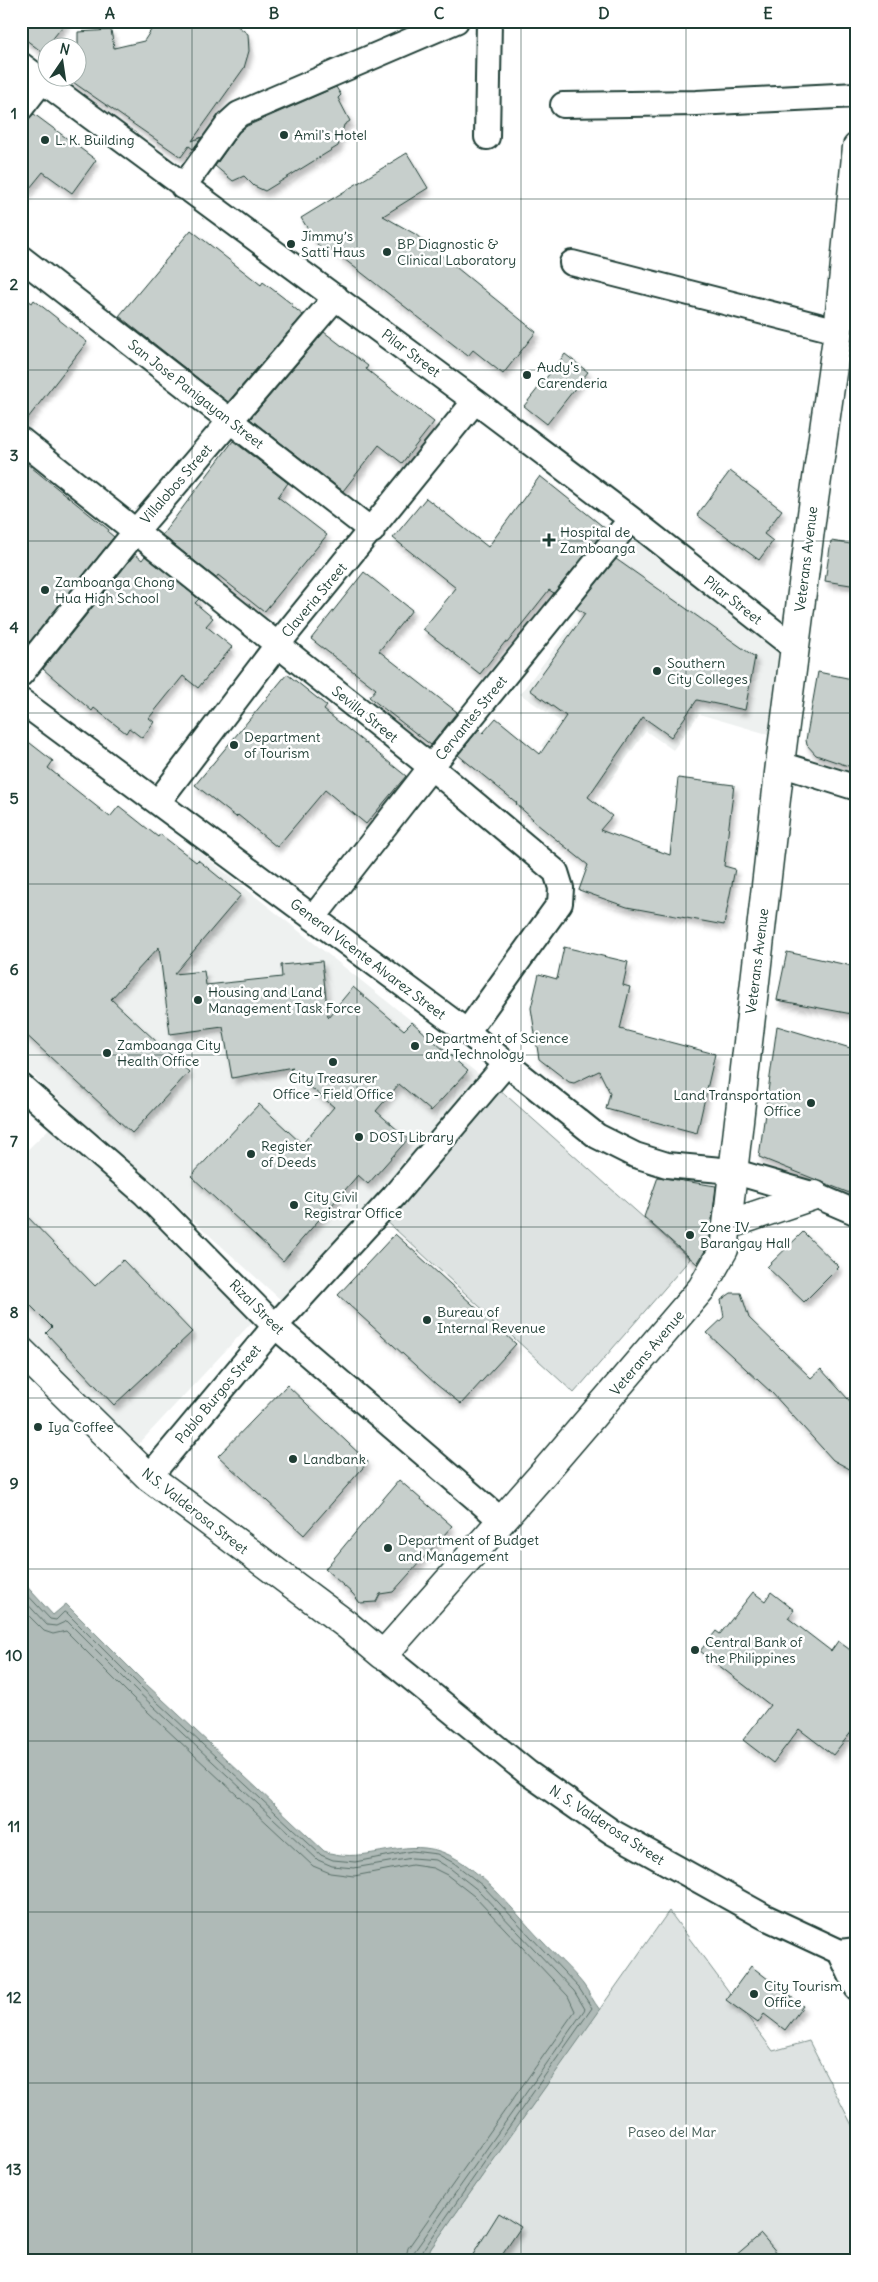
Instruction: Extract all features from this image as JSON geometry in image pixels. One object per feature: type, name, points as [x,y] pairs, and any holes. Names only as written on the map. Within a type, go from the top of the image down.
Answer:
[{"type":"main road","name":"Veterans Avenue","points":[[383,1655],[602,1406],[702,1288],[724,1249],[780,764],[838,331],[857,147]]},
{"type":"main road","points":[[728,1225],[815,1196]]},
{"type":"main road","name":"N.S. Valderosa Street","points":[[21,1351],[149,1477],[347,1625],[383,1655]]},
{"type":"street","points":[[183,187],[229,123],[239,114],[456,21]]},
{"type":"street","points":[[487,137],[489,21]]},
{"type":"street","name":"Pilar Street","points":[[21,66],[38,78]]},
{"type":"street","points":[[21,108],[38,86]]},
{"type":"street","name":"Pilar Street","points":[[51,88],[475,401],[631,519],[796,649]]},
{"type":"street","points":[[563,105],[697,103],[857,94]]},
{"type":"street","name":"San Jose Panigayan Street","points":[[21,258],[372,531]]},
{"type":"street","points":[[572,263],[838,331]]},
{"type":"street","name":"Villalobos Street","points":[[21,674],[136,531],[336,297]]},
{"type":"street","name":"Claveria Street","points":[[158,802],[278,644],[372,531],[475,401]]},
{"type":"street","name":"Sevilla Street","points":[[21,440],[431,767],[556,872],[561,888],[560,903],[466,1032]]},
{"type":"street","name":"Cervantes Street","points":[[313,918],[431,767],[631,519]]},
{"type":"street","name":"General Vicente Alvarez Street","points":[[21,701],[466,1032],[597,1136],[634,1156],[667,1165],[732,1171],[815,1196],[857,1213]]},
{"type":"street","points":[[780,764],[857,788]]},
{"type":"street","name":"Pablo Burgos Street","points":[[149,1477],[275,1326],[394,1196],[506,1064]]},
{"type":"street","name":"Rizal Street","points":[[21,1086],[145,1194],[275,1326],[501,1520]]},
{"type":"street","name":"N. S. Valderosa Street","points":[[383,1655],[528,1773],[612,1832],[764,1917],[848,1951]]},
{"type":"street","points":[[848,1951],[857,1988]]},
{"type":"shaded area","name":"Southern City Colleges","points":[[637,541],[779,648],[771,735],[699,714],[673,750],[646,731],[604,789],[541,746],[560,721],[520,694]]},
{"type":"shaded area","points":[[192,846],[482,1077],[336,1243],[281,1300],[21,1065],[21,1035]]},
{"type":"shaded area","points":[[55,1123],[252,1322],[136,1447],[21,1329],[21,1156]]},
{"type":"green space","points":[[498,1088],[690,1259],[574,1393],[383,1218]]},
{"type":"green space","name":"Paseo del Mar","points":[[669,1911],[773,2051],[809,2041],[857,2135],[857,2261],[422,2261]]},
{"type":"water","points":[[21,1580],[53,1615],[66,1604],[146,1684],[324,1851],[337,1854],[362,1855],[399,1849],[425,1848],[442,1852],[458,1860],[474,1871],[503,1898],[578,1978],[600,2010],[422,2261],[21,2261]]},
{"type":"building","points":[[21,21],[67,21],[53,38],[38,38],[38,49],[21,36]]},
{"type":"building","points":[[157,21],[231,21],[248,34],[249,51],[244,68],[192,141],[202,137],[193,149],[189,146],[181,157],[81,88],[88,88],[88,38],[78,38],[78,32],[111,30],[114,48],[144,41]]},
{"type":"building","name":"Amil's Hotel","points":[[336,87],[341,95],[338,98],[350,121],[344,125],[338,146],[265,191],[254,186],[244,176],[233,181],[215,166],[239,132],[247,126]]},
{"type":"building","name":"L. K. Building","points":[[34,114],[96,160],[72,193],[43,172],[21,199],[21,123]]},
{"type":"building","points":[[407,153],[428,188],[383,216],[415,234],[536,332],[503,374],[473,350],[468,356],[330,248],[323,253],[301,218]]},
{"type":"building","points":[[191,230],[261,285],[263,282],[303,315],[228,402],[119,316]]},
{"type":"building","points":[[21,295],[32,303],[34,300],[87,342],[21,427]]},
{"type":"building","points":[[324,332],[368,366],[366,369],[434,422],[402,463],[379,445],[343,491],[250,419]]},
{"type":"building","points":[[565,354],[588,372],[547,424],[524,406]]},
{"type":"building","points":[[233,441],[288,483],[278,497],[327,535],[264,612],[218,575],[216,578],[162,535]]},
{"type":"building","name":"Zamboanga Chong Hua High School","points":[[21,459],[109,530],[108,532],[114,537],[24,649],[21,647]]},
{"type":"building","points":[[730,471],[782,510],[764,534],[773,541],[759,560],[697,515]]},
{"type":"building","points":[[540,476],[606,529],[554,593],[549,590],[480,674],[423,629],[456,588],[393,538],[426,498],[488,547]]},
{"type":"building","points":[[831,541],[857,545],[857,586],[825,581]]},
{"type":"building","points":[[135,554],[142,560],[145,556],[199,599],[195,603],[213,618],[206,626],[232,647],[198,688],[183,676],[149,718],[154,722],[142,738],[129,728],[126,733],[94,708],[92,711],[43,669]]},
{"type":"building","points":[[616,559],[755,657],[745,710],[697,700],[671,737],[643,717],[588,797],[612,816],[600,830],[670,855],[678,778],[734,785],[724,866],[735,869],[724,925],[627,907],[579,890],[588,865],[532,820],[517,803],[458,755],[479,729],[483,733],[496,718],[540,754],[566,716],[530,690],[585,614],[576,608]]},
{"type":"building","points":[[364,572],[412,610],[379,651],[457,712],[431,745],[369,697],[376,689],[311,639]]},
{"type":"building","points":[[818,672],[857,680],[857,769],[816,755],[807,745],[806,740]]},
{"type":"building","points":[[287,674],[327,706],[324,710],[406,776],[366,824],[325,790],[277,847],[238,815],[236,817],[195,785]]},
{"type":"building","points":[[21,736],[53,761],[48,768],[110,817],[119,806],[158,837],[160,834],[196,862],[198,860],[241,895],[174,974],[204,971],[206,985],[282,977],[281,965],[322,961],[328,1017],[353,987],[404,1030],[412,1022],[468,1071],[431,1111],[399,1084],[376,1111],[408,1139],[368,1184],[358,1175],[283,1261],[191,1176],[259,1104],[302,1144],[334,1107],[290,1070],[293,1067],[232,1078],[223,1027],[170,1034],[159,947],[111,999],[189,1072],[132,1133],[21,1030]]},
{"type":"building","points":[[564,947],[628,962],[623,985],[630,987],[620,1029],[715,1054],[697,1133],[606,1109],[610,1093],[599,1071],[574,1083],[569,1082],[539,1059],[531,1008],[539,974],[557,979]]},
{"type":"building","points":[[787,952],[857,967],[857,1015],[777,1000]]},
{"type":"building","name":"Land Transportation Office","points":[[777,1026],[857,1050],[857,1196],[759,1157]]},
{"type":"building","name":"Zone IV Barangay Hall","points":[[658,1177],[716,1186],[709,1244],[697,1264],[644,1217]]},
{"type":"building","points":[[21,1210],[95,1286],[123,1260],[192,1332],[114,1405],[46,1333],[52,1327],[21,1296]]},
{"type":"building","points":[[803,1232],[839,1267],[804,1302],[767,1267]]},
{"type":"building","name":"Bureau of Internal Revenue","points":[[395,1234],[516,1344],[461,1404],[437,1385],[338,1295]]},
{"type":"building","points":[[731,1293],[741,1293],[749,1318],[811,1378],[821,1369],[857,1409],[857,1473],[833,1460],[772,1393],[707,1333],[724,1317],[721,1300]]},
{"type":"building","name":"Landbank","points":[[287,1385],[368,1462],[304,1535],[218,1456]]},
{"type":"building","name":"Department of Budget and Management","points":[[399,1480],[452,1526],[393,1592],[380,1594],[376,1602],[360,1603],[353,1594],[325,1569]]},
{"type":"building","points":[[753,1592],[765,1601],[771,1592],[794,1610],[788,1618],[831,1651],[838,1641],[857,1655],[857,1725],[833,1755],[799,1729],[773,1763],[743,1740],[770,1705],[700,1651],[716,1631],[720,1634]]},
{"type":"building","name":"City Tourism Office","points":[[751,1966],[803,2006],[785,2030],[764,2014],[758,2023],[726,2000]]},
{"type":"building","points":[[499,2213],[521,2227],[498,2261],[469,2261]]},
{"type":"building","points":[[761,2234],[784,2261],[729,2261]]},
{"type":"place","name":"Amil's Hotel","points":[[284,135]]},
{"type":"place","name":"L. K. Building","points":[[45,140]]},
{"type":"place","name":"Jimmy’s Satti Haus","points":[[291,244]]},
{"type":"place","name":"BP Diagnostic & Clinical Laboratory","points":[[387,252]]},
{"type":"place","name":"Audy's Carenderia","points":[[527,375]]},
{"type":"place","name":"Hospital de Zamboanga","points":[[549,540]]},
{"type":"place","name":"Zamboanga Chong Hua High School","points":[[45,590]]},
{"type":"place","name":"Southern City Colleges","points":[[657,671]]},
{"type":"place","name":"Department of Tourism","points":[[234,745]]},
{"type":"place","name":"Housing and Land Management Task Force","points":[[198,1000]]},
{"type":"place","name":"Department of Science and Technology","points":[[415,1046]]},
{"type":"place","name":"Zamboanga City Health Office","points":[[107,1053]]},
{"type":"place","name":"City Treasurer Office - Field Office","points":[[333,1062]]},
{"type":"place","name":"Land Transportation Office","points":[[811,1103]]},
{"type":"place","name":"DOST Library","points":[[359,1137]]},
{"type":"place","name":"Register of Deeds","points":[[251,1154]]},
{"type":"place","name":"City Civil Registrar Office","points":[[294,1205]]},
{"type":"place","name":"Zone IV Barangay Hall","points":[[690,1235]]},
{"type":"place","name":"Bureau of Internal Revenue","points":[[427,1320]]},
{"type":"place","name":"Iya Coffee","points":[[38,1427]]},
{"type":"place","name":"Landbank","points":[[293,1459]]},
{"type":"place","name":"Department of Budget and Management","points":[[388,1548]]},
{"type":"place","name":"Central Bank of the Philippines","points":[[695,1650]]},
{"type":"place","name":"City Tourism Office","points":[[754,1994]]}]
